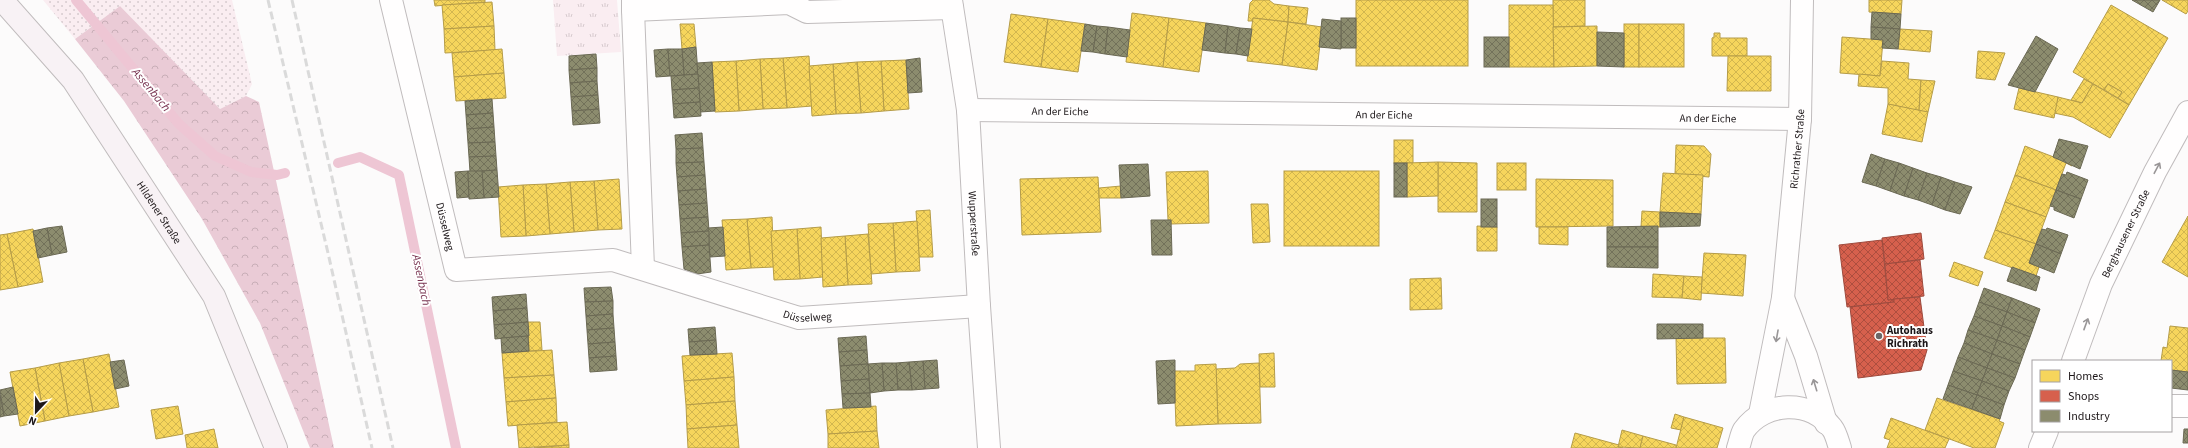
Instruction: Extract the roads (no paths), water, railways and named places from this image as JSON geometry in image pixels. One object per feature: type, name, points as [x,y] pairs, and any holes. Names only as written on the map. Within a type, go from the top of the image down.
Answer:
[{"type":"main road","name":"Hildener Straße","points":[[2,0],[73,80],[214,296],[276,448]]},
{"type":"street","name":"Düsselweg","points":[[391,0],[456,270],[613,260],[643,268],[800,318],[979,306]]},
{"type":"street","name":"Richrather Straße","points":[[1760,414],[1783,298],[1800,119],[1802,0]]},
{"type":"street","points":[[643,268],[633,5],[789,3],[807,12],[952,4]]},
{"type":"street","name":"Wupperstraße","points":[[952,4],[968,110],[989,448]]},
{"type":"street","name":"An der Eiche","points":[[968,110],[1800,119]]},
{"type":"street","name":"Berghausener Straße","points":[[2073,360],[2101,284],[2155,172],[2188,112]]},
{"type":"street","name":"Richrather Straße","points":[[1783,298],[1806,356],[1826,423]]},
{"type":"street","points":[[1738,448],[1744,431],[1760,414],[1786,406],[1811,410],[1833,428],[1840,448]]},
{"type":"street","points":[[2172,406],[2188,406]]},
{"type":"street","points":[[2040,448],[2047,432]]},
{"type":"waterway","name":"Assenbach","points":[[76,0],[179,124],[215,156],[251,172],[277,175],[285,173]]},
{"type":"waterway","name":"Assenbach","points":[[338,163],[360,157],[399,175],[456,448]]},
{"type":"railway","points":[[268,0],[328,253],[372,448]]},
{"type":"railway","points":[[292,0],[393,448]]},
{"type":"place","name":"Autohaus Richrath","points":[[1879,336]]}]
